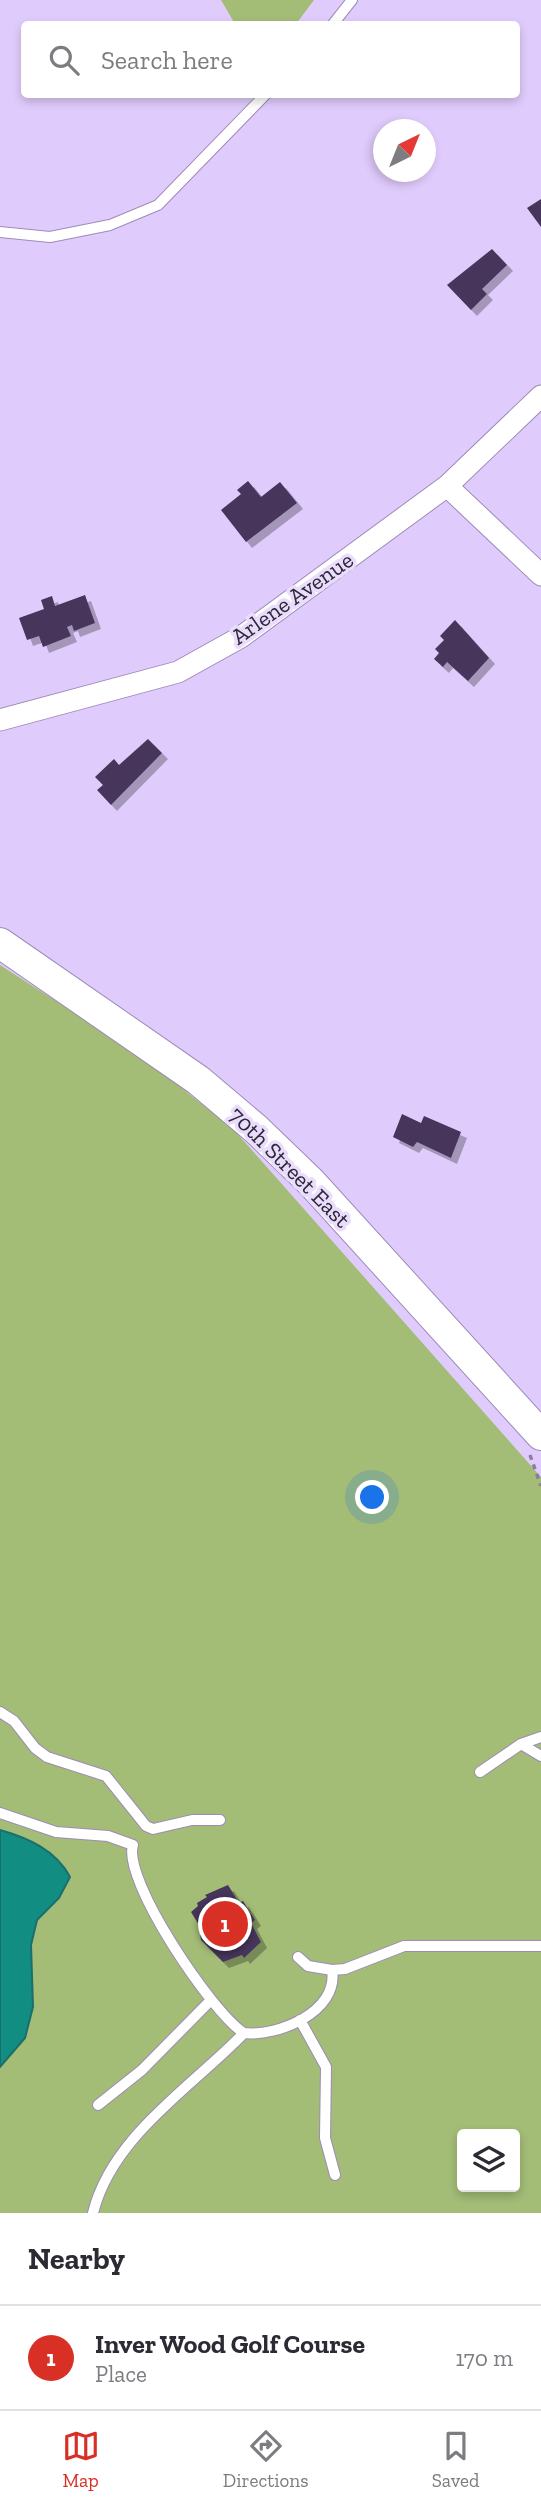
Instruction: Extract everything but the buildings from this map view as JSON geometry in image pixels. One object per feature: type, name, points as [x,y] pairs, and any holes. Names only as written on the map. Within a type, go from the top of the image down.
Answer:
[{"type":"main road","name":"70th Street East","points":[[0,943],[198,1080],[256,1129],[311,1182],[541,1434]]},
{"type":"street","name":"Arlene Avenue","points":[[0,720],[178,672],[241,637],[447,486],[541,396]]},
{"type":"street","points":[[447,486],[541,575]]},
{"type":"lane","points":[[335,21],[352,0]]},
{"type":"lane","points":[[0,232],[50,237],[110,225],[158,205],[261,98]]},
{"type":"lane","points":[[0,1712],[13,1721],[47,1757],[106,1776],[142,1824],[153,1829]]},
{"type":"lane","points":[[480,1772],[521,1744],[541,1737]]},
{"type":"lane","points":[[521,1744],[541,1756]]},
{"type":"lane","points":[[0,1813],[56,1832],[108,1836],[133,1846]]},
{"type":"lane","points":[[220,1821],[192,1820],[153,1829],[142,1835],[133,1846],[130,1857],[142,1891],[210,2001],[225,2020],[244,2033],[266,2032],[300,2020],[323,2001],[332,1984],[332,1970]]},
{"type":"lane","points":[[298,1957],[308,1966],[332,1970],[404,1947],[541,1946]]},
{"type":"lane","points":[[98,2105],[142,2070],[210,2001]]},
{"type":"lane","points":[[300,2020],[326,2067],[325,2138],[335,2175]]},
{"type":"lane","points":[[93,2213],[106,2174],[187,2082],[213,2065],[244,2033]]},
{"type":"shaded area","points":[[221,0],[314,0],[298,21],[233,21]]},
{"type":"shaded area","points":[[0,965],[143,1057],[234,1130],[541,1477],[541,2213],[0,2213]]},
{"type":"shaded area","points":[[0,1830],[21,1837],[49,1852],[70,1877],[59,1898],[37,1920],[31,1945],[33,2007],[25,2038],[0,2067]]},
{"type":"place","name":"Inver Wood Golf Course","points":[[225,1924]]}]
